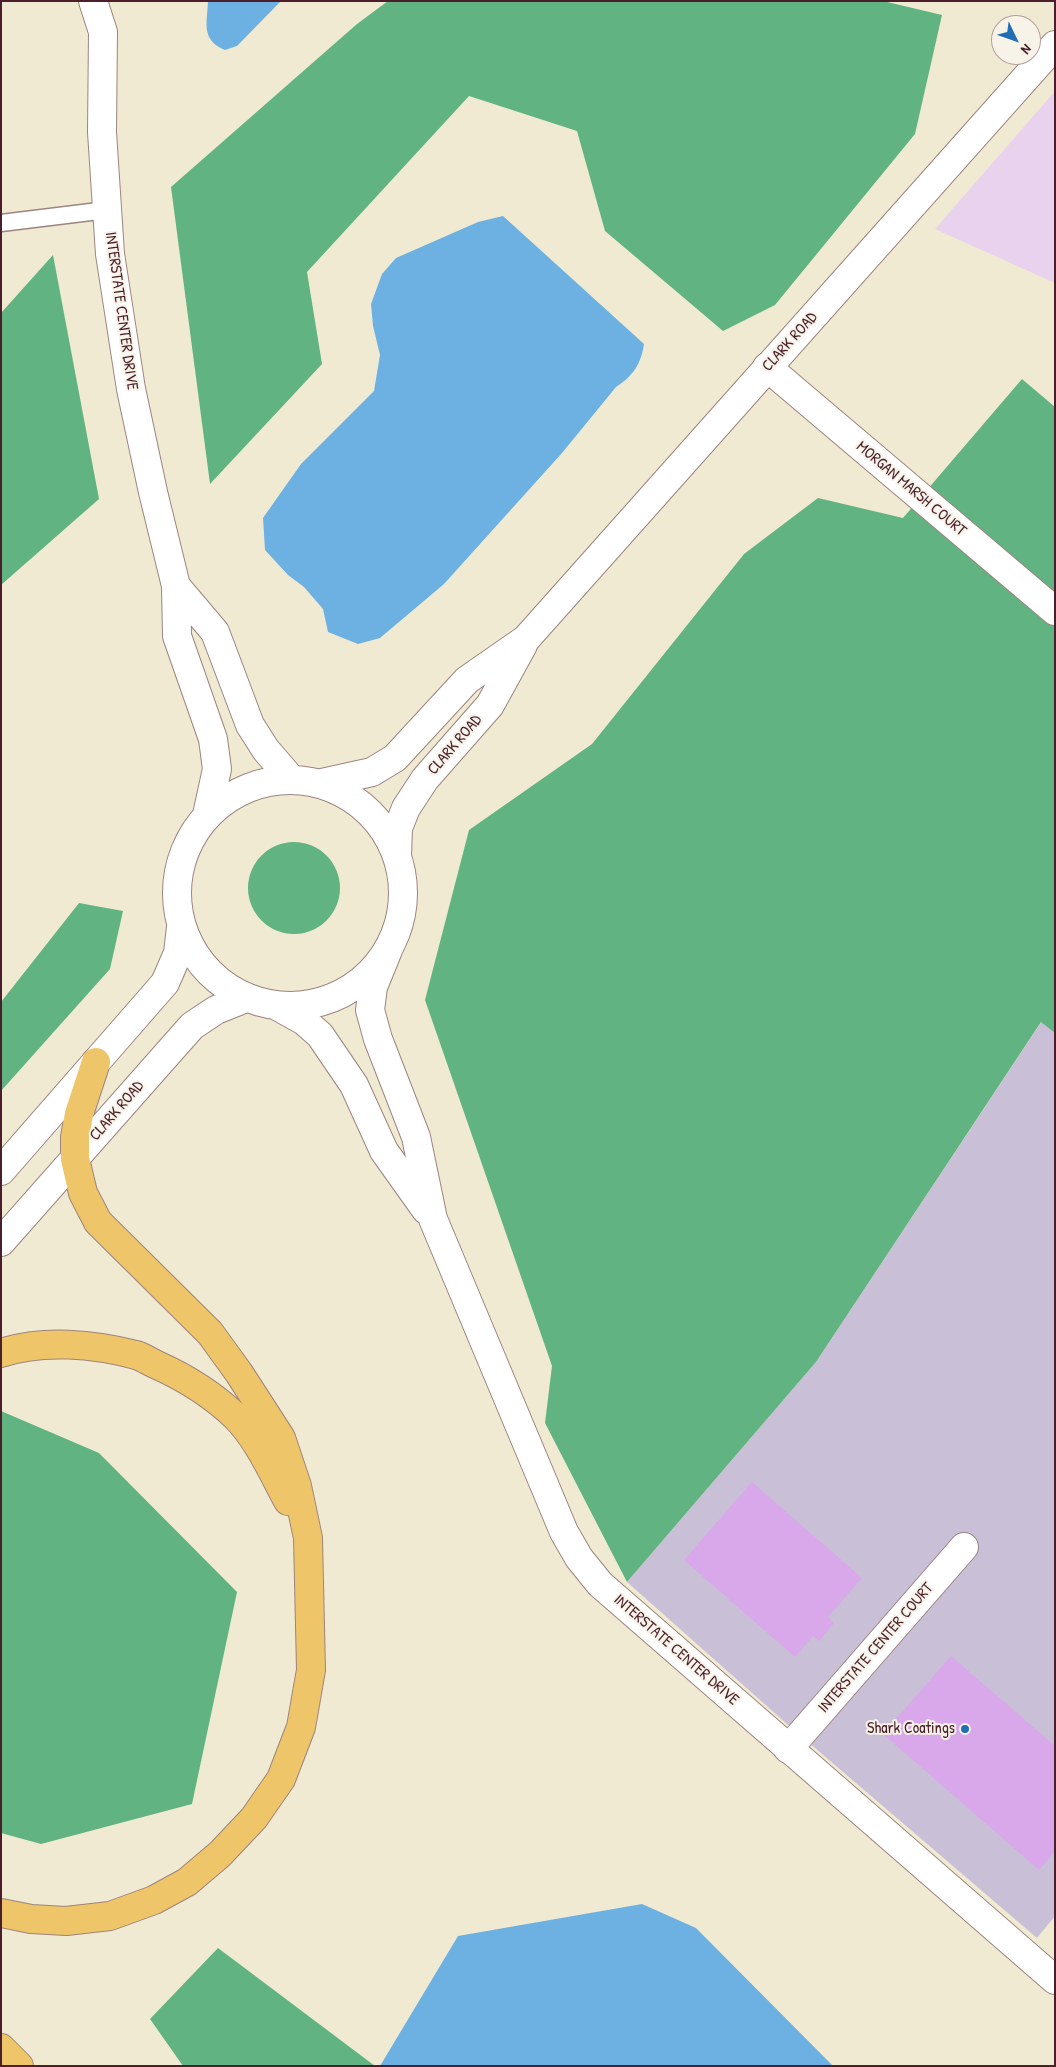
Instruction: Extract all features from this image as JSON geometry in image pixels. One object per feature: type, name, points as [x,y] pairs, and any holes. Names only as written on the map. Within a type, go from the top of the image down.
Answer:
[{"type":"highway","points":[[1,1913],[31,1919],[66,1921],[110,1916],[154,1900],[187,1882],[214,1860],[254,1818],[281,1779],[301,1727],[311,1670],[308,1538],[297,1486],[281,1438],[239,1373],[210,1333],[98,1222],[83,1193],[76,1159],[75,1137],[79,1114],[96,1062]]},
{"type":"highway","points":[[1,1353],[14,1348],[54,1344],[86,1346],[138,1356],[189,1380],[236,1418],[263,1453],[308,1538]]},
{"type":"highway","points":[[1,2048],[19,2066]]},
{"type":"street","name":"INTERSTATE CENTER DRIVE","points":[[93,1],[103,32],[102,132],[110,254],[132,389],[153,492],[176,586],[178,636],[214,739],[217,769],[207,815]]},
{"type":"street","name":"INTERSTATE CENTER DRIVE","points":[[103,32],[115,1]]},
{"type":"street","name":"CLARK ROAD","points":[[397,856],[398,828],[406,808],[425,780],[490,705],[526,639],[1055,45]]},
{"type":"street","name":"MORGAN MARSH COURT","points":[[767,367],[1055,611]]},
{"type":"street","name":"INTERSTATE CENTER DRIVE","points":[[176,586],[215,632],[250,725],[266,750],[292,779]]},
{"type":"street","name":"CLARK ROAD","points":[[322,783],[372,772],[395,758],[466,680],[526,639]]},
{"type":"street","points":[[388,950],[367,976],[340,994],[310,1004],[277,1006],[246,998],[218,981],[195,957],[181,927],[176,897],[179,867],[190,840],[207,815],[232,795],[260,783],[292,779],[322,783],[354,799],[380,824],[397,856]]},
{"type":"street","name":"INTERSTATE CENTER DRIVE","points":[[397,856],[403,888],[400,920],[373,987],[370,1010],[378,1039],[416,1137],[433,1219],[564,1532],[579,1558],[600,1584],[1055,1980]]},
{"type":"street","points":[[1,1171],[165,983],[178,953],[181,927]]},
{"type":"street","name":"CLARK ROAD","points":[[1,1242],[192,1026],[216,1010],[246,998]]},
{"type":"street","name":"INTERSTATE CENTER DRIVE","points":[[277,1006],[304,1021],[320,1035],[354,1084],[384,1150],[433,1219]]},
{"type":"street","name":"INTERSTATE CENTER COURT","points":[[788,1749],[964,1547]]},
{"type":"lane","points":[[1,223],[107,210]]},
{"type":"shaded area","points":[[1055,91],[1055,283],[935,229]]},
{"type":"shaded area","points":[[1042,1021],[1055,1033],[1055,1916],[1037,1938],[787,1724],[627,1582],[816,1362]]},
{"type":"green space","points":[[388,1],[883,1],[942,15],[915,134],[775,305],[723,331],[605,231],[577,131],[469,96],[307,272],[322,364],[210,484],[171,187],[357,24]]},
{"type":"green space","points":[[53,255],[99,499],[1,585],[1,313]]},
{"type":"green space","points":[[1022,379],[1055,407],[1055,1033],[1041,1022],[816,1362],[627,1582],[545,1423],[552,1366],[425,1000],[469,830],[592,744],[744,554],[818,498],[903,518]]},
{"type":"green space","points":[[294,842],[312,846],[326,856],[336,870],[340,888],[336,906],[326,920],[312,930],[294,934],[276,930],[262,920],[252,906],[248,888],[252,870],[262,856],[276,846]]},
{"type":"green space","points":[[79,903],[123,911],[110,969],[1,1091],[1,1002]]},
{"type":"green space","points":[[1,1411],[99,1453],[237,1592],[192,1804],[41,1844],[1,1833]]},
{"type":"green space","points":[[218,1948],[375,2066],[183,2066],[150,2019]]},
{"type":"water","points":[[208,1],[281,1],[237,46],[225,50],[217,46],[209,36],[207,30]]},
{"type":"water","points":[[503,216],[644,344],[641,358],[632,374],[616,387],[562,453],[444,584],[380,638],[358,644],[328,632],[323,609],[304,587],[288,575],[265,550],[263,518],[301,464],[374,391],[380,355],[373,326],[371,304],[382,274],[396,258],[478,222]]},
{"type":"water","points":[[642,1904],[696,1928],[833,2066],[380,2066],[458,1936]]},
{"type":"building","points":[[752,1482],[862,1578],[828,1617],[834,1623],[819,1641],[813,1636],[795,1657],[684,1560]]},
{"type":"building","points":[[951,1656],[1055,1746],[1055,1851],[1039,1870],[883,1734]]},
{"type":"place","name":"Shark Coatings","points":[[965,1729]]}]
